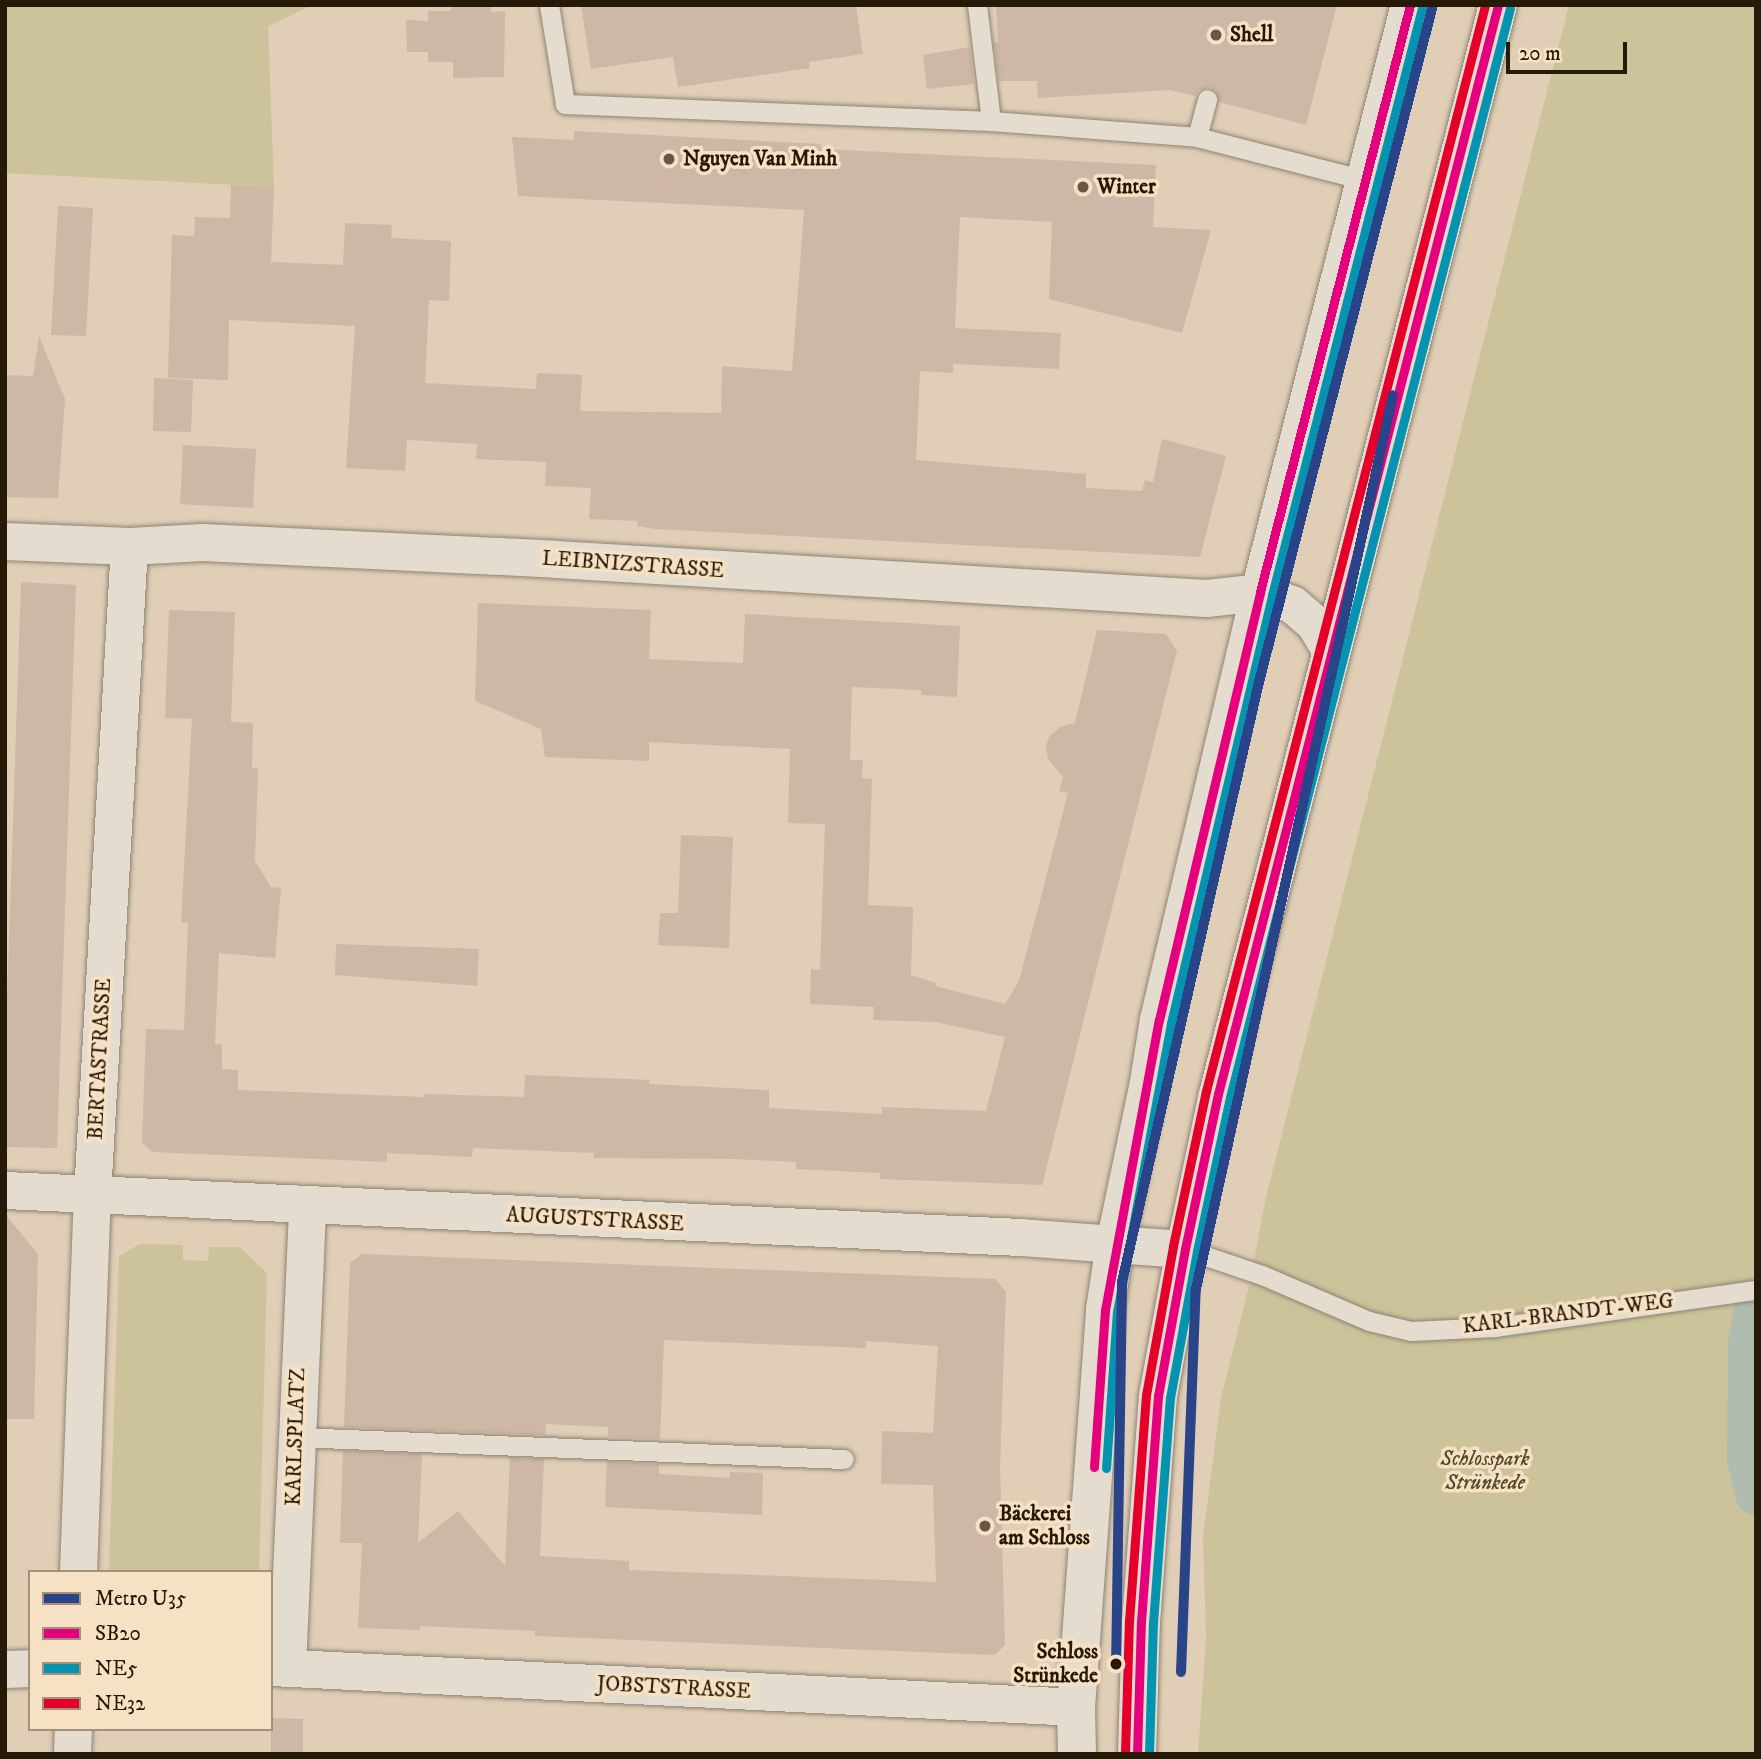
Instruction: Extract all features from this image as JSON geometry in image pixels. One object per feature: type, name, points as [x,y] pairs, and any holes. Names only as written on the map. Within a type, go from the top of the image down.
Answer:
[{"type":"street","points":[[1077,1754],[1076,1707],[1105,1310],[1115,1244],[1148,1088],[1159,1020],[1260,592],[1410,5]]},
{"type":"street","points":[[1137,1754],[1141,1622],[1158,1396],[1185,1249],[1218,1094],[1498,5]]},
{"type":"street","name":"LEIBNIZSTRASSE","points":[[5,541],[129,546],[202,542],[556,559],[1206,598],[1260,592]]},
{"type":"street","name":"BERTASTRASSE","points":[[78,1570],[92,1195],[129,546]]},
{"type":"street","points":[[1260,592],[1292,604],[1314,623],[1331,651]]},
{"type":"street","name":"AUGUSTSTRASSE","points":[[5,1190],[1185,1249]]},
{"type":"street","name":"KARLSPLATZ","points":[[279,1667],[296,1437],[307,1205]]},
{"type":"street","name":"JOBSTSTRASSE","points":[[279,1667],[1076,1707]]},
{"type":"street","points":[[5,1669],[28,1668]]},
{"type":"street","points":[[72,1754],[73,1731]]},
{"type":"lane","points":[[549,5],[565,104],[990,121],[1197,137],[1365,180]]},
{"type":"lane","points":[[976,5],[990,121]]},
{"type":"lane","points":[[1197,137],[1207,99]]},
{"type":"lane","name":"KARL-BRANDT-WEG","points":[[1185,1249],[1262,1275],[1370,1321],[1411,1331],[1495,1327],[1756,1290]]},
{"type":"lane","points":[[296,1437],[844,1459]]},
{"type":"green space","points":[[5,5],[313,5],[268,26],[274,187],[5,173]]},
{"type":"green space","name":"Schlosspark Strünkede","points":[[1569,5],[1756,5],[1756,1754],[1198,1754],[1206,1638],[1203,1537],[1221,1398],[1249,1286],[1266,1197]]},
{"type":"green space","points":[[140,1244],[183,1245],[183,1260],[208,1261],[209,1247],[240,1247],[267,1273],[259,1570],[109,1570],[119,1256]]},
{"type":"building","points":[[451,5],[491,5],[491,12],[505,11],[504,77],[453,78],[453,62],[428,62],[428,52],[407,52],[406,20],[428,21],[428,11],[451,11]]},
{"type":"building","points":[[581,5],[856,5],[863,54],[809,62],[810,68],[678,87],[673,57],[591,69]]},
{"type":"building","points":[[996,5],[1337,5],[1306,125],[1219,102],[1216,91],[1209,87],[1199,90],[1195,96],[1170,90],[1038,98],[1037,81],[999,81],[994,43],[998,42]]},
{"type":"building","points":[[970,47],[974,84],[927,89],[923,55]]},
{"type":"building","points":[[574,131],[821,144],[821,149],[1156,165],[1153,227],[1211,230],[1182,333],[1049,299],[1052,222],[960,217],[955,328],[1061,333],[1059,369],[953,364],[953,373],[920,371],[916,460],[1086,474],[1086,488],[1142,491],[1145,480],[1153,482],[1162,439],[1226,456],[1200,557],[655,529],[637,526],[638,521],[589,519],[591,488],[545,486],[546,462],[476,459],[477,444],[407,440],[405,471],[346,468],[355,326],[229,320],[228,380],[168,378],[172,235],[194,236],[195,217],[230,218],[231,185],[274,187],[271,262],[343,265],[345,223],[392,225],[391,238],[451,241],[449,301],[429,300],[425,383],[536,389],[537,373],[582,375],[580,411],[721,413],[722,366],[792,371],[804,210],[518,196],[512,137],[574,140]]},
{"type":"building","points":[[58,206],[93,208],[86,336],[51,335]]},
{"type":"building","points":[[39,336],[65,399],[58,498],[5,497],[5,375],[33,376]]},
{"type":"building","points":[[154,378],[193,380],[191,432],[153,431]]},
{"type":"building","points":[[183,445],[256,449],[253,508],[180,504]]},
{"type":"building","points":[[21,582],[76,585],[57,1148],[5,1147],[5,1059]]},
{"type":"building","points":[[478,603],[651,610],[649,659],[743,663],[745,614],[960,626],[957,697],[921,695],[921,690],[852,687],[850,760],[863,760],[862,778],[872,779],[868,905],[913,907],[911,975],[936,983],[935,986],[1005,1004],[1019,981],[1068,793],[1059,791],[1063,777],[1048,759],[1046,745],[1050,736],[1060,727],[1075,723],[1097,630],[1166,634],[1177,651],[1042,1185],[880,1179],[880,1173],[796,1169],[796,1162],[735,1159],[594,1158],[594,1153],[473,1148],[472,1157],[387,1153],[387,1162],[152,1152],[142,1142],[146,1029],[184,1030],[188,923],[181,922],[192,719],[165,718],[169,610],[235,612],[231,722],[253,723],[252,768],[258,769],[255,861],[271,887],[281,888],[275,958],[219,953],[215,1044],[222,1044],[222,1069],[238,1070],[238,1090],[424,1097],[424,1094],[524,1097],[525,1075],[650,1080],[649,1084],[769,1090],[769,1108],[882,1114],[882,1107],[986,1111],[1005,1037],[935,1022],[873,1020],[874,1007],[810,1004],[811,969],[820,970],[825,824],[788,823],[790,749],[649,742],[649,761],[545,757],[541,729],[475,701]]},
{"type":"building","points":[[681,835],[733,837],[729,948],[658,945],[660,913],[678,913]]},
{"type":"building","points":[[336,944],[479,949],[477,986],[335,975]]},
{"type":"building","points":[[5,1214],[38,1254],[34,1419],[5,1419]]},
{"type":"building","points":[[362,1254],[995,1279],[1006,1292],[1000,1467],[1005,1645],[995,1655],[535,1636],[535,1631],[420,1626],[420,1630],[358,1628],[362,1543],[340,1543],[343,1451],[422,1454],[418,1543],[458,1511],[505,1566],[510,1458],[544,1459],[540,1556],[629,1561],[629,1570],[936,1582],[933,1485],[881,1484],[882,1431],[933,1433],[938,1346],[866,1341],[866,1348],[664,1340],[660,1439],[608,1437],[608,1427],[546,1424],[545,1435],[344,1427],[350,1263]]},
{"type":"building","points":[[607,1462],[659,1464],[659,1474],[730,1478],[730,1472],[763,1473],[762,1515],[605,1507]]},
{"type":"building","points":[[273,1718],[303,1719],[303,1754],[271,1754]]},
{"type":"waterway","points":[[1756,1303],[1749,1343],[1748,1459],[1756,1494]]},
{"type":"metro line","name":"U35","points":[[1116,1668],[1122,1282],[1259,682],[1433,5]]},
{"type":"metro line","name":"U35","points":[[1181,1672],[1196,1289],[1393,395]]},
{"type":"transit line","name":"SB20","points":[[1094,1467],[1105,1310],[1159,1020],[1260,592],[1410,5]]},
{"type":"transit line","name":"NE32","points":[[1125,1754],[1129,1621],[1146,1395],[1173,1246],[1206,1091],[1485,5]]},
{"type":"transit line","name":"SB20","points":[[1137,1754],[1141,1622],[1158,1396],[1185,1249],[1218,1094],[1498,5]]},
{"type":"transit line","name":"NE5","points":[[1106,1468],[1117,1312],[1171,1023],[1272,595],[1422,8]]},
{"type":"transit line","name":"NE5","points":[[1149,1754],[1153,1623],[1170,1398],[1197,1251],[1230,1097],[1510,8]]},
{"type":"place","name":"Shell","points":[[1216,35]]},
{"type":"place","name":"Nguyen Van Minh","points":[[669,159]]},
{"type":"place","name":"Winter","points":[[1083,187]]},
{"type":"place","name":"Bäckerei am Schloss","points":[[985,1526]]},
{"type":"place","name":"Schloss Strünkede","points":[[1116,1664]]}]
